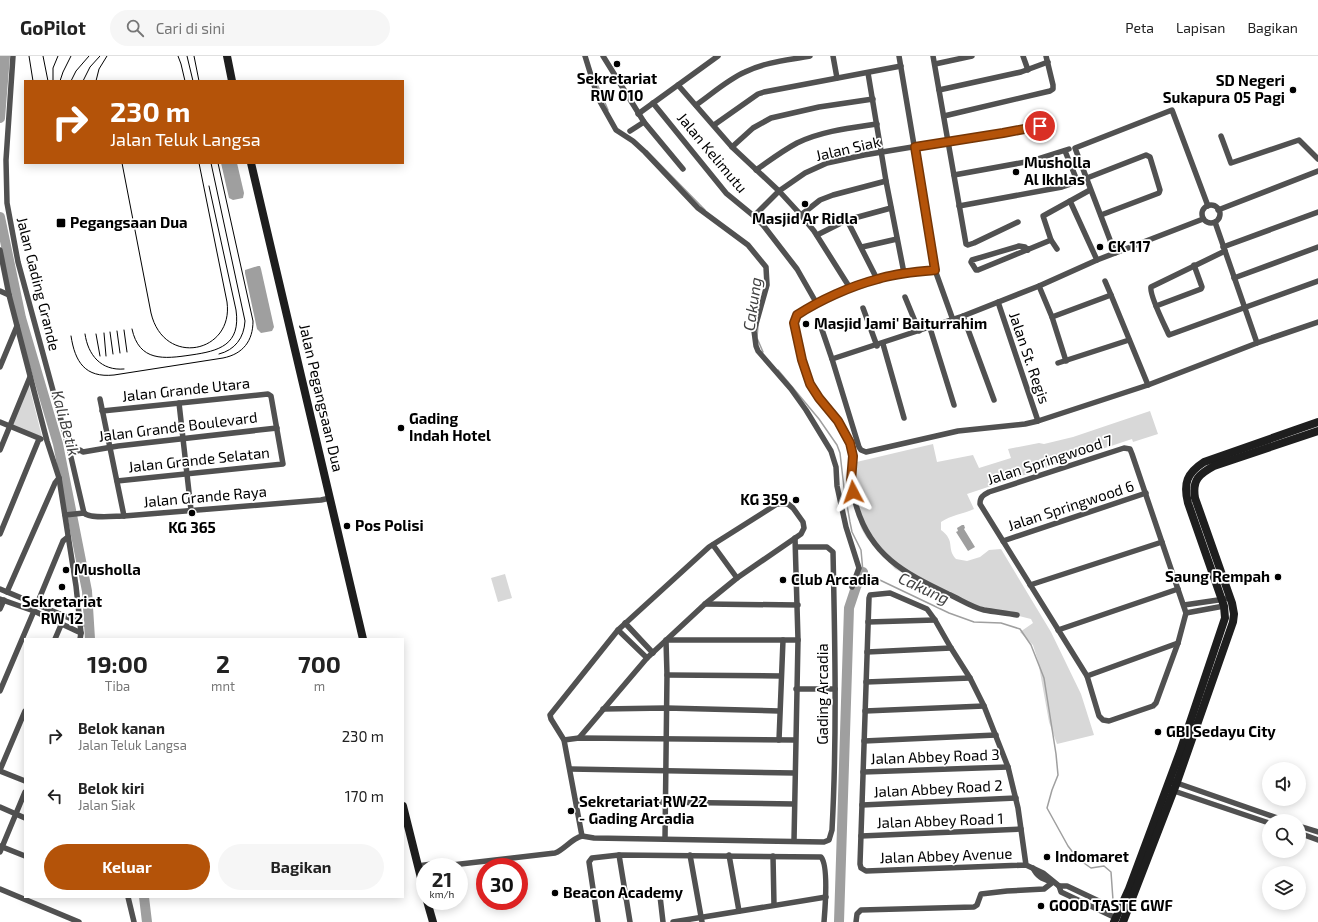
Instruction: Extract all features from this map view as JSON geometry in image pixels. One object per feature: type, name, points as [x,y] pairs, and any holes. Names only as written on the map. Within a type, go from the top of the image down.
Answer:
[{"type":"street","name":"Jalan Gading Grande","points":[[13,56],[6,160],[7,203],[18,262],[70,455],[83,513]]},
{"type":"street","points":[[226,56],[232,80]]},
{"type":"street","points":[[584,56],[598,98],[616,130],[633,141],[645,152],[698,208],[748,245],[766,267],[767,285],[754,331],[756,346],[758,351],[791,389],[806,410],[834,459],[837,486],[846,527],[859,568],[852,587]]},
{"type":"street","points":[[603,56],[638,114],[683,169]]},
{"type":"street","points":[[638,114],[718,56]]},
{"type":"street","points":[[696,105],[720,87],[744,72],[770,63],[810,56]]},
{"type":"street","points":[[833,56],[837,78]]},
{"type":"street","points":[[899,56],[935,270],[953,320]]},
{"type":"street","points":[[933,56],[966,244],[974,244],[1018,222]]},
{"type":"street","points":[[935,64],[972,56]]},
{"type":"street","points":[[1023,56],[1028,70]]},
{"type":"street","points":[[939,90],[1028,70],[1047,59],[1053,80],[1053,89],[1047,92],[944,116]]},
{"type":"street","points":[[714,125],[758,94],[901,66]]},
{"type":"street","points":[[868,73],[886,181],[904,273]]},
{"type":"street","points":[[678,85],[732,147],[779,191],[801,215],[817,236],[850,288]]},
{"type":"street","points":[[732,147],[753,128],[771,118],[819,107],[873,100]]},
{"type":"street","name":"Jalan Kelimutu","points":[[653,103],[726,193],[754,216],[790,259],[817,304]]},
{"type":"street","points":[[1115,254],[1075,148],[1172,110],[1208,206]]},
{"type":"street","name":"Jalan Siak","points":[[754,216],[779,191],[804,173],[827,163],[843,159],[1003,133],[1046,124],[1049,123],[1050,119]]},
{"type":"street","points":[[630,131],[644,122]]},
{"type":"street","points":[[756,170],[808,138],[828,132],[877,124]]},
{"type":"street","points":[[1221,136],[1231,163],[1298,140],[1318,159]]},
{"type":"street","points":[[954,175],[1031,161],[1067,150],[1076,178],[1074,183],[1062,187],[959,206]]},
{"type":"street","points":[[1086,178],[1146,155],[1150,157],[1160,190],[1159,193],[1101,215]]},
{"type":"street","name":"Jalan Pegangsaan Dua","points":[[251,164],[363,638]]},
{"type":"street","points":[[1218,210],[1318,171]]},
{"type":"street","points":[[801,215],[820,200],[833,195],[886,181]]},
{"type":"street","points":[[1057,249],[1043,216],[1090,190]]},
{"type":"street","points":[[1070,201],[1097,260]]},
{"type":"street","points":[[1208,206],[1212,206],[1218,210],[1220,214],[1219,219],[1215,222],[1208,223],[1203,219],[1202,214],[1204,209],[1208,206]]},
{"type":"street","points":[[817,236],[847,220],[891,208]]},
{"type":"street","points":[[1318,212],[1224,249],[1151,287],[1150,290],[1170,335],[1318,281]]},
{"type":"street","points":[[832,360],[953,320],[1039,286],[1097,260],[1203,219]]},
{"type":"street","points":[[847,220],[877,279]]},
{"type":"street","points":[[1215,222],[1234,278],[1246,307],[1257,343]]},
{"type":"street","points":[[862,247],[897,239]]},
{"type":"street","points":[[1028,250],[1022,246],[1019,246],[972,260],[972,262],[976,270],[1028,250],[1052,240]]},
{"type":"street","points":[[1234,278],[1318,247]]},
{"type":"street","points":[[0,250],[3,280],[17,326],[47,441],[59,478],[76,586],[80,629]]},
{"type":"street","points":[[1156,306],[1201,289],[1202,287],[1194,265]]},
{"type":"street","points":[[935,270],[904,273],[877,279],[850,288],[797,315],[795,320],[800,350],[810,384],[819,398],[838,421],[850,443],[853,456],[851,481],[859,516],[868,536],[887,558],[902,570],[967,604],[983,610],[1017,615]]},
{"type":"street","points":[[1105,281],[1148,385]]},
{"type":"street","points":[[1039,286],[1052,317],[1066,360]]},
{"type":"street","points":[[0,291],[8,295]]},
{"type":"street","points":[[1052,317],[1111,295]]},
{"type":"street","points":[[905,297],[919,331]]},
{"type":"street","name":"Jalan St. Regis","points":[[998,302],[1038,421]]},
{"type":"street","points":[[864,308],[880,345],[904,418]]},
{"type":"street","points":[[963,316],[994,400]]},
{"type":"street","points":[[820,324],[859,447],[863,451],[958,431],[1024,424],[1038,421],[1148,385],[1257,343],[1318,322]]},
{"type":"street","points":[[0,367],[17,326]]},
{"type":"street","points":[[930,328],[954,405]]},
{"type":"street","points":[[1058,364],[1066,360],[1129,340]]},
{"type":"street","points":[[0,450],[30,376]]},
{"type":"street","name":"Jalan Grande Utara","points":[[102,411],[268,394],[271,396],[277,428]]},
{"type":"street","points":[[100,399],[124,516]]},
{"type":"street","points":[[179,403],[191,510]]},
{"type":"street","points":[[0,422],[47,441]]},
{"type":"street","points":[[1200,525],[1188,502],[1185,487],[1188,478],[1197,466],[1204,462],[1318,422]]},
{"type":"street","name":"Jalan Grande Boulevard","points":[[70,455],[81,454],[83,452],[109,447],[277,428]]},
{"type":"street","name":"Jalan Grande Selatan","points":[[117,480],[283,464],[277,428]]},
{"type":"street","points":[[861,836],[869,598],[870,594],[873,593],[890,593],[927,609],[936,620],[951,648],[970,678],[984,706],[1008,767],[1016,798],[1026,865],[1044,873],[1059,886],[1067,886],[1120,918],[1172,785],[1225,618],[1226,601],[1200,525],[1194,493],[1195,484],[1199,475],[1214,466],[1318,431]]},
{"type":"street","points":[[0,534],[39,438]]},
{"type":"street","name":"Jalan Springwood 7","points":[[1003,541],[980,504],[982,496],[989,492],[1127,448],[1130,449],[1146,493]]},
{"type":"street","points":[[7,592],[55,483],[59,478]]},
{"type":"street","points":[[1003,541],[1087,676],[1099,716],[1103,720],[1109,721],[1152,706],[1156,703],[1178,644],[1186,613],[1146,493]]},
{"type":"street","name":"Jalan Springwood 6","points":[[1003,541],[1146,493]]},
{"type":"street","name":"Jalan Grande Raya","points":[[66,516],[83,513],[87,516],[124,516],[321,500],[330,498]]},
{"type":"street","points":[[468,864],[555,853],[582,836],[564,740],[550,720],[550,715],[618,630],[713,545],[777,504],[788,504],[793,508],[803,522],[804,528],[801,534],[737,578],[705,604],[647,658],[579,738]]},
{"type":"street","points":[[37,604],[63,541],[68,535]]},
{"type":"street","name":"Gading Arcadia","points":[[794,841],[798,640],[795,538]]},
{"type":"street","points":[[1030,585],[1162,542]]},
{"type":"street","points":[[713,545],[737,578]]},
{"type":"street","name":"Gading Arcadia","points":[[582,836],[594,838],[824,842],[829,840],[831,836],[834,799],[835,689],[833,552],[827,546],[796,547]]},
{"type":"street","points":[[0,589],[37,604],[80,629]]},
{"type":"street","points":[[1058,630],[1178,589]]},
{"type":"street","points":[[0,609],[2,599],[61,625],[80,629]]},
{"type":"street","points":[[1184,605],[1226,601]]},
{"type":"street","points":[[1186,613],[1226,601]]},
{"type":"street","points":[[705,604],[798,604]]},
{"type":"street","points":[[0,691],[34,612]]},
{"type":"street","points":[[868,622],[936,620]]},
{"type":"street","points":[[625,623],[653,653]]},
{"type":"street","points":[[55,638],[61,625]]},
{"type":"street","points":[[618,630],[647,658]]},
{"type":"street","points":[[666,640],[798,640]]},
{"type":"street","points":[[665,839],[666,640]]},
{"type":"street","points":[[779,740],[783,640]]},
{"type":"street","points":[[1087,676],[1178,644]]},
{"type":"street","points":[[867,652],[951,648]]},
{"type":"street","points":[[667,675],[781,676]]},
{"type":"street","points":[[866,682],[970,678]]},
{"type":"street","points":[[796,689],[835,689]]},
{"type":"street","points":[[865,711],[984,706]]},
{"type":"street","points":[[604,709],[666,708],[779,711]]},
{"type":"street","points":[[24,713],[0,770],[24,781]]},
{"type":"street","points":[[864,741],[996,735]]},
{"type":"street","points":[[564,740],[579,738],[795,740]]},
{"type":"street","name":"Jalan Abbey Road 3","points":[[863,772],[1008,767]]},
{"type":"street","points":[[570,769],[795,773]]},
{"type":"street","points":[[1172,785],[1264,814]]},
{"type":"street","points":[[1172,785],[1262,820]]},
{"type":"street","points":[[24,794],[1,848],[24,856]]},
{"type":"street","name":"Jalan Abbey Road 2","points":[[862,805],[1016,798]]},
{"type":"street","points":[[576,801],[794,804]]},
{"type":"street","points":[[0,807],[24,818]]},
{"type":"street","points":[[404,810],[417,858]]},
{"type":"street","name":"Jalan Abbey Road 1","points":[[861,836],[1021,829]]},
{"type":"street","points":[[1306,829],[1318,832]]},
{"type":"street","points":[[1310,830],[1308,836],[1318,840]]},
{"type":"street","name":"Jalan Abbey Avenue","points":[[861,836],[860,864],[861,868],[866,871],[1026,865]]},
{"type":"street","points":[[619,855],[630,922]]},
{"type":"street","points":[[598,922],[589,862],[592,858],[619,855],[821,856],[824,859],[826,871],[824,922]]},
{"type":"street","points":[[690,855],[702,920]]},
{"type":"street","points":[[729,856],[739,911]]},
{"type":"street","points":[[773,856],[774,905]]},
{"type":"street","points":[[856,922],[857,914],[861,910],[974,907],[977,905],[981,894],[1044,889],[1053,882]]},
{"type":"street","points":[[0,889],[78,922]]},
{"type":"street","points":[[625,897],[656,892],[658,893],[663,922]]},
{"type":"street","points":[[673,922],[702,920],[739,911],[826,897]]},
{"type":"street","points":[[127,898],[134,922]]},
{"type":"street","points":[[430,910],[433,922]]},
{"type":"shaded area","points":[[221,164],[237,164],[244,193],[243,198],[233,200],[229,198]]},
{"type":"shaded area","points":[[260,266],[261,269],[274,327],[272,331],[261,333],[257,329],[245,273],[245,270]]},
{"type":"shaded area","points":[[29,385],[42,437],[11,425]]},
{"type":"shaded area","points":[[1150,411],[1158,434],[1133,442],[1132,439],[967,494],[974,509],[941,522],[941,530],[946,534],[950,541],[953,555],[956,559],[967,561],[980,557],[989,550],[1001,549],[1051,632],[1081,694],[1094,735],[1057,744],[1049,722],[1038,661],[1033,645],[1020,632],[1033,623],[1031,619],[967,605],[895,569],[866,537],[861,528],[849,482],[848,464],[933,444],[937,462],[973,455],[979,468],[1011,458],[1008,449],[1039,443],[1044,444],[1073,437]]},
{"type":"shaded area","points":[[964,525],[964,529],[975,547],[968,551],[956,532],[958,531],[957,528]]},
{"type":"shaded area","points":[[505,574],[512,598],[498,602],[491,578]]},
{"type":"waterway","name":"Kali Betik","points":[[0,118],[5,56]]},
{"type":"waterway","name":"Cakung","points":[[595,79],[608,110]]},
{"type":"waterway","name":"Cakung","points":[[647,151],[705,210]]},
{"type":"waterway","name":"Kali Betik","points":[[0,217],[21,318],[58,444],[87,591],[90,638]]},
{"type":"waterway","name":"Cakung","points":[[758,325],[757,338],[763,352]]},
{"type":"waterway","name":"Cakung","points":[[778,370],[819,419],[837,445],[840,453],[844,488],[852,532],[861,550],[863,572],[949,613],[974,622],[1001,623],[1020,629],[1031,645],[1044,678],[1056,754],[1058,775],[1047,808],[1068,846],[1078,859],[1091,868],[1104,866],[1111,872],[1113,900]]},
{"type":"waterway","points":[[839,922],[849,608],[863,572]]},
{"type":"waterway","name":"Kali Betik","points":[[82,625],[89,628]]},
{"type":"waterway","name":"Kali Betik","points":[[144,898],[147,922]]},
{"type":"tram line","points":[[29,56],[33,80]]},
{"type":"tram line","points":[[43,56],[48,80]]},
{"type":"tram line","points":[[53,80],[53,68],[58,56]]},
{"type":"tram line","points":[[60,80],[71,56]]},
{"type":"tram line","points":[[72,80],[76,71],[89,56]]},
{"type":"tram line","points":[[84,80],[90,67],[100,56]]},
{"type":"tram line","points":[[96,80],[99,69],[107,56]]},
{"type":"tram line","points":[[178,56],[185,80]]},
{"type":"tram line","points":[[187,56],[193,80]]},
{"type":"tram line","points":[[194,56],[199,80]]},
{"type":"tram line","points":[[122,164],[151,313],[158,330],[169,342],[183,347],[196,347],[209,342],[220,333],[226,319],[227,302],[199,164]]},
{"type":"tram line","points":[[211,164],[245,321],[243,333],[238,342],[230,350],[219,354]]},
{"type":"tram line","points":[[71,336],[75,353],[83,366],[89,371],[104,375],[114,375],[223,358],[236,353],[246,346],[253,328],[253,321],[218,164]]},
{"type":"tram line","points":[[132,329],[135,340],[140,348],[154,356],[162,357],[181,356],[211,351],[226,344],[231,339],[237,322],[236,310],[209,186]]},
{"type":"tram line","points":[[124,330],[127,352]]},
{"type":"tram line","points":[[117,331],[120,353]]},
{"type":"tram line","points":[[110,332],[113,354]]},
{"type":"tram line","points":[[104,333],[106,356]]},
{"type":"tram line","points":[[85,334],[89,349],[97,360],[109,367],[124,369]]},
{"type":"tram line","points":[[96,334],[100,356]]},
{"type":"place","name":"Sekretariat RW 010","points":[[617,64]]},
{"type":"place","name":"SD Negeri Sukapura 05 Pagi","points":[[1293,90]]},
{"type":"place","name":"Musholla Al Ikhlas","points":[[1016,172]]},
{"type":"place","name":"Masjid Ar Ridla","points":[[805,204]]},
{"type":"place","name":"Pegangsaan Dua","points":[[61,223]]},
{"type":"place","name":"CK 117","points":[[1100,247]]},
{"type":"place","name":"Masjid Jami' Baiturrahim","points":[[806,324]]},
{"type":"place","name":"Gading Indah Hotel","points":[[401,428]]},
{"type":"place","name":"KG 359","points":[[796,500]]},
{"type":"place","name":"KG 365","points":[[192,513]]},
{"type":"place","name":"Pos Polisi","points":[[347,526]]},
{"type":"place","name":"Musholla","points":[[66,570]]},
{"type":"place","name":"Saung Rempah","points":[[1278,577]]},
{"type":"place","name":"Club Arcadia","points":[[783,580]]},
{"type":"place","name":"Sekretariat RW 12","points":[[62,587]]},
{"type":"place","name":"GBI Sedayu City","points":[[1158,732]]},
{"type":"place","name":"Sekretariat RW 22 - Gading Arcadia","points":[[571,811]]},
{"type":"place","name":"Indomaret","points":[[1047,857]]},
{"type":"place","name":"Beacon Academy","points":[[555,893]]},
{"type":"place","name":"GOOD TASTE GWF","points":[[1041,906]]},
{"type":"route","points":[[853,492],[851,481],[853,456],[850,443],[838,421],[819,398],[810,384],[806,374],[794,323],[797,315],[806,309],[850,288],[877,279],[904,273],[935,270],[915,147],[1040,126]]}]
